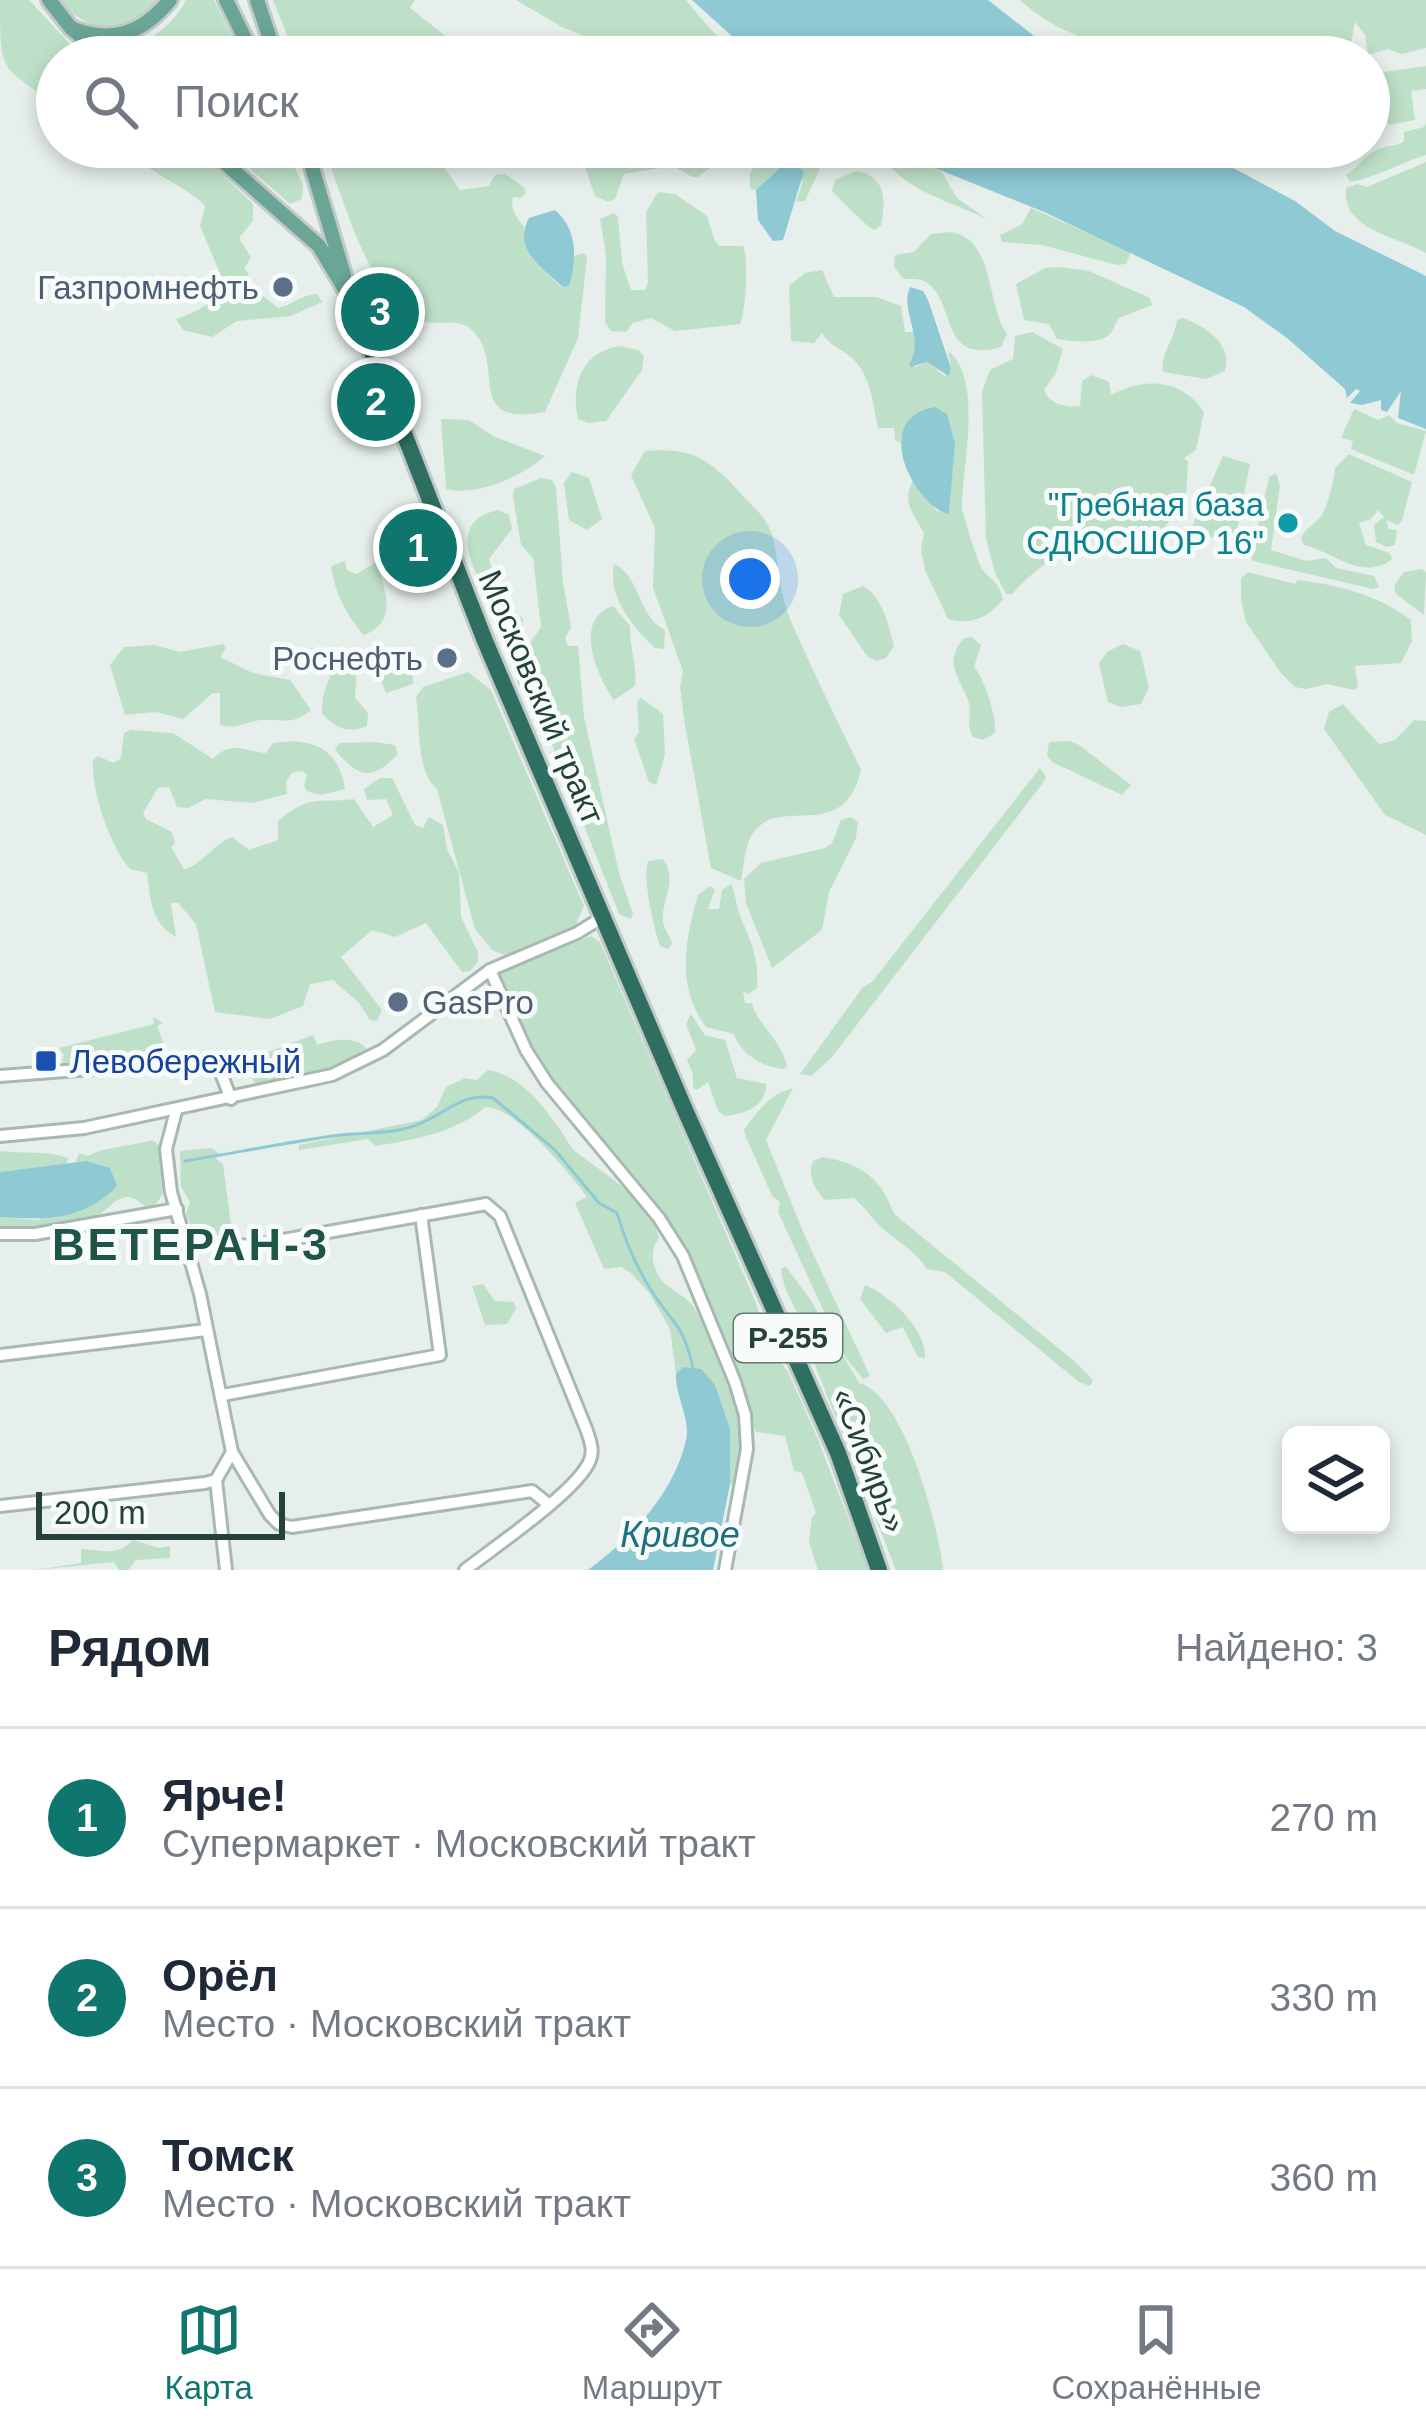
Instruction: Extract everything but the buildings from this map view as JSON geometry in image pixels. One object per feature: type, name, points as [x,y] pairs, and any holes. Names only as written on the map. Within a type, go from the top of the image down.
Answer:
[{"type":"highway","name":"Московский тракт","points":[[353,303],[432,511],[685,1110]]},
{"type":"highway","name":"«Сибирь»","points":[[685,1110],[838,1453],[879,1570]]},
{"type":"main road","points":[[49,0],[81,36]]},
{"type":"main road","points":[[121,36],[143,26],[170,0]]},
{"type":"main road","points":[[226,0],[244,36]]},
{"type":"main road","points":[[257,0],[269,36]]},
{"type":"main road","points":[[71,28],[99,36]]},
{"type":"main road","points":[[232,168],[319,246],[353,303]]},
{"type":"main road","points":[[307,168],[316,188]]},
{"type":"main road","points":[[311,168],[353,303]]},
{"type":"street","points":[[0,1136],[72,1130],[176,1111],[305,1083],[356,1066],[490,970],[603,916]]},
{"type":"street","points":[[490,970],[526,1050],[547,1083],[658,1218],[683,1256],[736,1382],[747,1449],[725,1570]]},
{"type":"street","points":[[0,1076],[204,1061],[219,1068],[231,1099]]},
{"type":"street","points":[[176,1111],[166,1149],[232,1452],[270,1516],[285,1526],[526,1492],[538,1493],[548,1504]]},
{"type":"street","points":[[187,1239],[249,1246],[486,1204],[500,1216],[591,1447],[587,1466],[548,1504],[465,1570]]},
{"type":"street","points":[[0,1234],[34,1234],[177,1209]]},
{"type":"street","points":[[223,1395],[440,1355],[421,1215]]},
{"type":"street","points":[[0,1355],[206,1330]]},
{"type":"street","points":[[226,1570],[216,1480],[232,1452]]},
{"type":"street","points":[[0,1505],[216,1480]]},
{"type":"green space","points":[[0,0],[29,0],[62,36],[36,36],[36,90],[7,66]]},
{"type":"green space","points":[[60,0],[160,0],[136,20],[109,27],[83,20]]},
{"type":"green space","points":[[186,0],[214,0],[232,36],[153,36]]},
{"type":"green space","points":[[273,0],[415,0],[410,8],[445,36],[288,36]]},
{"type":"green space","points":[[516,0],[686,0],[718,36],[584,36]]},
{"type":"green space","points":[[1020,0],[1426,0],[1426,48],[1402,54],[1390,50],[1390,36],[1365,36],[1355,22],[1352,36],[1080,36],[1041,17]]},
{"type":"green space","points":[[1426,66],[1426,89],[1411,91],[1415,120],[1390,125],[1390,71]]},
{"type":"green space","points":[[1426,121],[1426,155],[1370,177],[1350,182],[1346,175],[1354,168],[1390,168],[1390,146],[1404,141],[1404,132],[1424,127]]},
{"type":"green space","points":[[1426,162],[1426,253],[1361,223],[1347,202],[1346,188],[1367,187]]},
{"type":"green space","points":[[151,168],[216,168],[253,204],[253,221],[239,238],[251,257],[244,269],[249,284],[278,308],[317,294],[322,302],[291,316],[237,321],[212,337],[183,330],[176,319],[204,306],[225,285],[200,226],[205,206]]},
{"type":"green space","points":[[249,168],[295,168],[303,185],[302,199],[290,204]]},
{"type":"green space","points":[[332,168],[445,168],[460,190],[489,186],[495,175],[505,174],[524,187],[521,198],[513,197],[513,209],[524,226],[526,246],[541,268],[562,287],[568,286],[575,256],[584,253],[587,257],[578,338],[545,412],[520,414],[504,411],[495,403],[483,347],[475,333],[461,324],[422,321],[397,305],[358,240]]},
{"type":"green space","points":[[661,168],[624,174],[615,199],[608,202],[595,196],[586,170]]},
{"type":"green space","points":[[676,168],[710,168],[697,177]]},
{"type":"green space","points":[[753,168],[820,168],[805,201],[796,202],[803,181],[777,170],[756,190],[750,188]]},
{"type":"green space","points":[[891,168],[941,171],[957,198],[987,219],[938,198]]},
{"type":"green space","points":[[856,171],[874,178],[882,191],[881,226],[874,230],[832,191],[835,180]]},
{"type":"green space","points":[[658,192],[675,194],[707,216],[720,246],[743,246],[746,285],[740,324],[675,331],[651,318],[633,323],[626,332],[611,331],[605,322],[606,254],[600,219],[614,213],[618,217],[622,263],[631,290],[645,290],[646,212]]},
{"type":"green space","points":[[1031,208],[1131,252],[1126,264],[1042,245],[1002,242],[1000,235],[1022,224]]},
{"type":"green space","points":[[951,232],[965,237],[983,259],[1007,334],[1001,347],[966,347],[933,288],[921,280],[902,278],[894,266],[895,255],[914,252],[931,234]]},
{"type":"green space","points":[[1045,268],[1089,271],[1150,298],[1152,305],[1119,318],[1104,338],[1057,339],[1049,324],[1024,320],[1016,284]]},
{"type":"green space","points":[[822,270],[834,297],[877,297],[901,306],[905,332],[916,332],[915,367],[926,362],[945,376],[951,368],[948,351],[959,364],[968,402],[963,511],[980,566],[1003,599],[979,618],[948,619],[925,570],[924,533],[909,501],[913,481],[937,511],[949,513],[952,434],[901,435],[900,443],[894,428],[878,428],[868,382],[853,359],[822,333],[814,343],[791,341],[789,286],[805,273]]},
{"type":"green space","points":[[1183,318],[1216,338],[1225,353],[1225,371],[1206,379],[1163,372],[1177,320]]},
{"type":"green space","points":[[1032,332],[1063,349],[1055,375],[1044,389],[1058,404],[1080,406],[1082,381],[1092,375],[1109,382],[1111,395],[1136,385],[1173,387],[1185,392],[1204,412],[1196,450],[1184,458],[1188,462],[1186,496],[1160,535],[1117,534],[1079,545],[1006,594],[986,539],[982,392],[990,370],[1013,359],[1015,336]]},
{"type":"green space","points":[[620,346],[644,356],[642,370],[606,421],[578,419],[576,394],[582,371],[597,355]]},
{"type":"green space","points":[[1354,409],[1378,420],[1389,415],[1397,423],[1426,431],[1414,475],[1351,449],[1353,441],[1341,438]]},
{"type":"green space","points":[[441,419],[469,420],[493,436],[545,456],[498,483],[471,490],[446,489]]},
{"type":"green space","points":[[645,451],[679,451],[704,460],[766,522],[790,619],[861,770],[840,807],[763,823],[749,840],[741,881],[711,868],[684,719],[683,671],[653,588],[655,528],[631,475]]},
{"type":"green space","points":[[1349,454],[1412,482],[1402,521],[1398,525],[1386,520],[1389,529],[1397,530],[1395,545],[1376,542],[1374,525],[1384,517],[1378,510],[1359,523],[1366,545],[1390,553],[1392,559],[1370,568],[1304,545],[1301,538],[1321,516],[1335,468]]},
{"type":"green space","points":[[1223,456],[1250,464],[1236,534],[1227,542],[1190,531]]},
{"type":"green space","points":[[572,472],[589,478],[602,519],[587,530],[569,520],[564,483]]},
{"type":"green space","points":[[1276,473],[1280,485],[1271,550],[1306,561],[1326,558],[1336,568],[1374,576],[1379,587],[1253,561],[1269,477]]},
{"type":"green space","points":[[541,478],[552,480],[556,487],[571,627],[565,638],[568,646],[578,646],[584,717],[631,919],[619,914],[548,734],[515,677],[517,642],[530,643],[541,627],[533,558],[521,545],[513,496],[514,489]]},
{"type":"green space","points":[[498,510],[509,515],[512,529],[489,559],[500,593],[523,618],[522,630],[506,632],[471,559],[470,529],[479,517]]},
{"type":"green space","points":[[345,561],[347,570],[356,574],[377,562],[383,583],[386,613],[364,635],[347,612],[333,575],[331,566]]},
{"type":"green space","points":[[614,564],[629,577],[649,616],[665,630],[664,649],[655,648],[638,631],[618,600]]},
{"type":"green space","points":[[1248,572],[1295,584],[1298,580],[1343,588],[1398,611],[1411,620],[1412,641],[1401,663],[1355,666],[1358,687],[1354,690],[1327,684],[1295,687],[1246,622],[1241,578]]},
{"type":"green space","points":[[1404,572],[1426,572],[1424,615],[1396,594],[1394,586]]},
{"type":"green space","points":[[863,586],[880,604],[894,646],[886,658],[876,661],[867,656],[839,615],[843,594]]},
{"type":"green space","points":[[613,606],[630,626],[636,679],[635,686],[614,700],[595,662],[591,635],[601,613]]},
{"type":"green space","points":[[972,637],[981,645],[974,667],[986,688],[995,726],[995,733],[983,740],[971,732],[969,705],[954,662],[964,638]]},
{"type":"green space","points":[[223,644],[226,648],[220,657],[253,673],[290,680],[311,710],[292,720],[220,725],[220,693],[213,693],[183,719],[156,712],[125,715],[110,665],[124,647],[154,645],[180,652]]},
{"type":"green space","points":[[1123,644],[1140,651],[1149,688],[1141,704],[1121,707],[1108,702],[1099,664],[1107,652]]},
{"type":"green space","points":[[404,657],[412,662],[413,684],[386,693],[375,667]]},
{"type":"green space","points":[[344,660],[355,672],[355,698],[368,713],[367,726],[342,728],[322,713],[333,666]]},
{"type":"green space","points":[[468,672],[491,690],[584,906],[575,927],[506,956],[492,950],[475,929],[437,789],[425,771],[420,747],[416,697],[423,687]]},
{"type":"green space","points":[[641,698],[663,714],[665,755],[656,785],[649,782],[634,739],[639,732],[637,701]]},
{"type":"green space","points":[[1343,704],[1379,744],[1395,740],[1414,720],[1426,721],[1426,835],[1385,815],[1324,729],[1329,712]]},
{"type":"green space","points":[[124,733],[173,733],[213,759],[232,748],[266,753],[273,743],[310,744],[329,754],[342,775],[345,789],[321,795],[307,791],[307,774],[302,771],[292,773],[286,782],[287,794],[252,803],[206,799],[188,808],[177,807],[169,787],[158,788],[143,813],[172,832],[175,843],[171,847],[184,869],[232,837],[249,850],[278,840],[278,821],[314,801],[354,799],[373,827],[393,815],[386,799],[367,800],[364,789],[380,778],[392,778],[415,825],[423,828],[429,817],[443,825],[447,849],[459,873],[461,917],[478,962],[462,972],[426,923],[395,937],[372,930],[341,957],[382,1010],[377,1021],[370,1020],[333,980],[310,984],[303,1006],[270,1019],[215,1012],[196,924],[178,903],[171,903],[176,937],[161,924],[153,909],[147,873],[130,869],[123,859],[99,802],[93,760],[98,756],[114,763],[121,758]]},
{"type":"green space","points":[[1070,741],[1131,785],[1122,795],[1052,762],[1047,756],[1049,742]]},
{"type":"green space","points":[[339,743],[395,745],[398,754],[373,772],[358,771],[335,750]]},
{"type":"green space","points":[[1040,768],[1046,777],[1043,783],[832,1057],[811,1076],[800,1074],[863,987],[872,982]]},
{"type":"green space","points":[[851,817],[858,822],[856,838],[829,892],[822,930],[772,968],[746,903],[744,879],[761,863],[825,848],[841,820]]},
{"type":"green space","points":[[663,859],[669,876],[663,917],[672,944],[668,949],[660,946],[646,879],[648,861]]},
{"type":"green space","points":[[731,884],[757,965],[757,988],[748,994],[743,991],[745,1003],[752,1003],[780,1048],[787,1066],[783,1069],[753,1058],[734,1034],[706,1027],[690,996],[687,946],[698,895],[710,886],[715,890],[708,909],[719,909],[722,890]]},
{"type":"green space","points":[[591,936],[600,942],[756,1303],[766,1339],[789,1374],[817,1437],[868,1570],[818,1570],[809,1542],[816,1513],[802,1473],[794,1471],[785,1436],[756,1432],[673,1242],[609,1148],[528,1047],[496,975]]},
{"type":"green space","points":[[691,1014],[705,1035],[725,1040],[737,1078],[766,1084],[763,1098],[753,1108],[725,1116],[718,1111],[708,1082],[693,1088],[687,1060],[696,1050],[686,1024]]},
{"type":"green space","points":[[153,1017],[163,1023],[157,1026],[167,1052],[173,1050],[167,1057],[62,1063],[59,1048],[154,1024]]},
{"type":"green space","points":[[313,1035],[317,1045],[354,1041],[369,1054],[332,1070],[257,1090],[248,1067],[252,1058]]},
{"type":"green space","points":[[488,1070],[529,1092],[575,1151],[624,1188],[654,1224],[659,1238],[653,1254],[657,1273],[695,1309],[732,1392],[740,1427],[736,1485],[730,1484],[729,1429],[715,1385],[683,1367],[676,1374],[670,1329],[650,1294],[621,1267],[604,1269],[575,1203],[587,1197],[511,1118],[485,1107],[461,1123],[418,1138],[375,1146],[368,1139],[299,1150],[299,1145],[422,1120],[437,1107],[446,1087],[465,1078],[477,1080]]},
{"type":"green space","points":[[793,1088],[766,1140],[870,1376],[863,1379],[845,1357],[778,1212],[780,1202],[772,1196],[744,1130],[772,1098]]},
{"type":"green space","points":[[152,1140],[159,1145],[165,1181],[161,1197],[148,1209],[126,1197],[75,1223],[0,1226],[0,1217],[39,1220],[86,1161],[76,1162],[79,1153],[88,1156]]},
{"type":"green space","points":[[211,1148],[223,1164],[233,1239],[194,1233],[186,1214],[190,1202],[181,1187],[180,1151]]},
{"type":"green space","points":[[0,1151],[68,1158],[67,1164],[0,1172]]},
{"type":"green space","points":[[823,1157],[868,1175],[883,1191],[894,1214],[1073,1360],[1093,1380],[1090,1386],[1079,1382],[945,1272],[927,1269],[854,1198],[825,1200],[811,1172],[813,1161]]},
{"type":"green space","points":[[786,1267],[859,1383],[875,1392],[904,1436],[927,1495],[943,1570],[896,1570],[809,1350],[806,1330],[786,1291],[781,1268]]},
{"type":"green space","points":[[483,1284],[495,1301],[514,1302],[516,1309],[507,1324],[485,1325],[472,1286]]},
{"type":"green space","points":[[865,1285],[905,1315],[920,1336],[925,1358],[918,1357],[903,1327],[886,1333],[860,1299]]},
{"type":"green space","points":[[133,1540],[159,1548],[170,1546],[170,1558],[136,1560],[128,1570],[119,1570],[114,1562],[35,1570],[81,1563],[81,1549],[115,1551]]},
{"type":"water","points":[[692,0],[988,0],[1034,36],[732,36]]},
{"type":"water","points":[[780,168],[804,171],[783,240],[773,241],[758,220],[756,190]]},
{"type":"water","points":[[935,168],[1233,168],[1295,201],[1335,231],[1426,276],[1426,429],[1398,418],[1401,391],[1387,412],[1381,410],[1381,400],[1350,403],[1360,391],[1356,389],[1347,398],[1345,389],[1244,307],[1044,212]]},
{"type":"water","points":[[555,210],[574,245],[572,276],[569,286],[563,287],[532,257],[524,239],[529,218]]},
{"type":"water","points":[[910,287],[923,291],[928,300],[951,368],[949,376],[926,362],[909,365],[915,344],[907,296]]},
{"type":"water","points":[[935,407],[947,414],[955,444],[949,514],[924,497],[904,463],[901,445],[904,428],[915,415]]},
{"type":"water","points":[[86,1161],[110,1168],[117,1186],[104,1198],[63,1216],[0,1217],[0,1172]]},
{"type":"water","name":"Кривое","points":[[683,1367],[701,1369],[715,1385],[730,1429],[730,1484],[713,1570],[588,1570],[634,1529],[672,1479],[687,1432],[676,1382]]},
{"type":"waterway","points":[[185,1161],[398,1130],[470,1099],[493,1098],[555,1150],[599,1203],[617,1213],[642,1274],[681,1333],[693,1368]]},
{"type":"place","name":"Газпромнефть","points":[[283,287]]},
{"type":"place","name":"Томск","points":[[380,312]]},
{"type":"place","name":"Орёл","points":[[376,402]]},
{"type":"place","name":"\"Гребная база СДЮСШОР 16\"","points":[[1288,523]]},
{"type":"place","name":"Ярче!","points":[[418,548]]},
{"type":"place","name":"Роснефть","points":[[447,658]]},
{"type":"place","name":"GasPro","points":[[398,1002]]},
{"type":"place","name":"Левобережный","points":[[46,1061]]},
{"type":"district","name":"ВЕТЕРАН-3","points":[[191,1244]]}]
